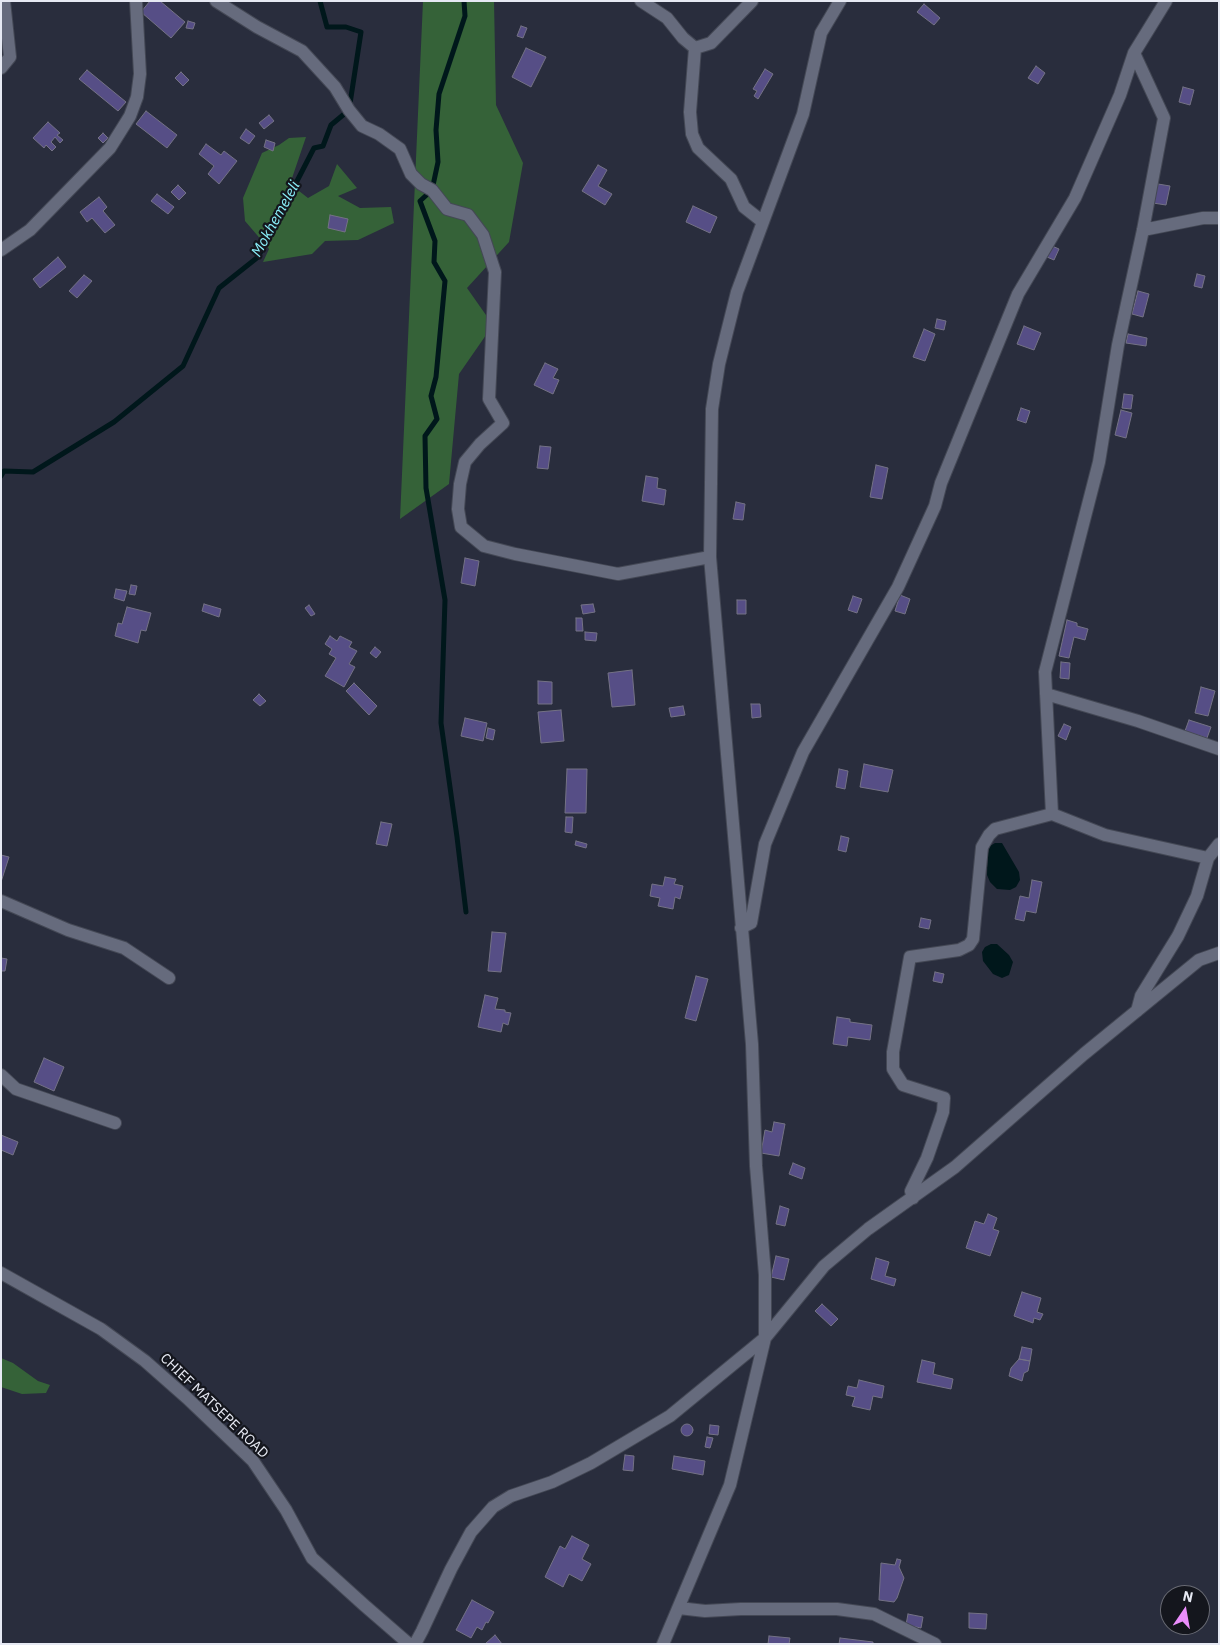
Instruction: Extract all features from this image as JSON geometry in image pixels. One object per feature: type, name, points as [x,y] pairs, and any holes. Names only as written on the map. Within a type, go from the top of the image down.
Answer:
[{"type":"street","points":[[1,68],[10,57],[4,1]]},
{"type":"street","points":[[1,250],[30,230],[110,148],[130,116],[137,97],[140,74],[136,1]]},
{"type":"street","points":[[216,1],[256,27],[302,51],[335,87],[349,110],[362,126],[379,134],[400,149],[411,174],[421,184],[432,190],[447,209],[468,215],[483,235],[495,272],[489,399],[503,423],[480,444],[466,462],[460,484],[458,509],[461,527],[484,546],[618,574],[710,557]]},
{"type":"street","points":[[641,1],[667,18],[695,48]]},
{"type":"street","points":[[695,48],[711,43],[752,1]]},
{"type":"street","points":[[663,1644],[730,1485],[765,1338],[765,1275],[756,1166],[752,1044],[710,557],[712,409],[719,364],[737,292],[803,114],[820,34],[840,1]]},
{"type":"street","points":[[742,928],[751,923],[765,844],[803,752],[898,587],[935,506],[941,482],[1018,294],[1075,198],[1120,95],[1134,53],[1166,1]]},
{"type":"street","points":[[695,48],[690,112],[692,134],[698,148],[731,179],[744,207],[763,222]]},
{"type":"street","points":[[1052,814],[1045,672],[1099,462],[1118,345],[1143,230],[1164,118],[1134,53]]},
{"type":"street","points":[[1143,230],[1203,218],[1219,218]]},
{"type":"street","points":[[1046,694],[1138,721],[1219,749]]},
{"type":"street","points":[[913,1198],[911,1190],[930,1148],[943,1112],[944,1098],[904,1085],[894,1069],[893,1052],[910,957],[959,950],[969,945],[973,939],[982,848],[994,829],[1052,814],[1105,834],[1208,858]]},
{"type":"street","points":[[1137,1011],[1142,996],[1174,943],[1197,896],[1208,858],[1219,844]]},
{"type":"street","points":[[1,901],[68,930],[124,948],[169,978]]},
{"type":"street","points":[[415,1644],[471,1532],[493,1507],[511,1496],[552,1482],[591,1463],[670,1416],[765,1338],[824,1266],[868,1229],[955,1167],[1084,1054],[1199,960],[1219,953]]},
{"type":"street","points":[[1,1075],[16,1089],[115,1123]]},
{"type":"street","name":"CHIEF MATSEPE ROAD","points":[[1,1272],[101,1329],[146,1360],[253,1461],[286,1510],[312,1558],[409,1644]]},
{"type":"street","points":[[679,1608],[705,1611],[741,1608],[837,1609],[874,1614],[935,1644]]},
{"type":"green space","points":[[423,1],[494,1],[496,105],[523,163],[509,242],[467,288],[493,325],[459,374],[449,484],[400,519]]},
{"type":"green space","points":[[306,137],[290,184],[308,198],[329,186],[337,164],[357,188],[338,196],[360,208],[391,207],[394,223],[358,240],[325,241],[312,254],[263,262],[269,249],[245,221],[243,198],[262,153],[289,138]]},
{"type":"green space","points":[[1,1358],[13,1363],[38,1381],[50,1385],[46,1393],[22,1394],[1,1387]]},
{"type":"shaded area","points":[[995,843],[1002,843],[1019,872],[1020,880],[1016,887],[1010,890],[997,889],[990,882],[987,875],[988,853],[990,846]]},
{"type":"shaded area","points":[[997,944],[1009,955],[1013,962],[1009,975],[1002,978],[993,974],[983,961],[982,952],[985,947]]},
{"type":"building","points":[[150,1],[160,1],[185,22],[171,38],[141,12]]},
{"type":"building","points":[[924,4],[940,18],[934,25],[917,12]]},
{"type":"building","points":[[188,21],[195,23],[193,29],[186,28]]},
{"type":"building","points":[[521,26],[527,28],[523,38],[517,36]]},
{"type":"building","points":[[526,48],[546,57],[531,87],[512,77]]},
{"type":"building","points":[[1036,66],[1045,73],[1038,84],[1028,78]]},
{"type":"building","points":[[765,69],[773,74],[758,99],[754,96],[757,91],[753,89]]},
{"type":"building","points":[[87,70],[126,102],[118,111],[79,79]]},
{"type":"building","points":[[181,72],[189,80],[183,86],[175,78]]},
{"type":"building","points":[[1183,87],[1194,90],[1190,105],[1179,102]]},
{"type":"building","points":[[146,111],[177,135],[167,148],[136,124]]},
{"type":"building","points":[[269,115],[274,121],[264,129],[259,123]]},
{"type":"building","points":[[48,122],[60,133],[57,135],[63,140],[60,143],[55,137],[51,142],[56,147],[52,151],[46,145],[44,148],[33,138]]},
{"type":"building","points":[[246,129],[255,136],[249,144],[240,138]]},
{"type":"building","points":[[103,133],[108,138],[103,143],[98,138]]},
{"type":"building","points":[[266,140],[275,143],[273,151],[264,147]]},
{"type":"building","points":[[206,144],[221,155],[224,151],[237,161],[219,184],[208,174],[214,166],[199,154]]},
{"type":"building","points":[[598,165],[607,170],[598,186],[612,194],[605,205],[582,191]]},
{"type":"building","points":[[1158,184],[1170,186],[1166,205],[1153,203]]},
{"type":"building","points":[[178,185],[186,193],[179,200],[171,192]]},
{"type":"building","points":[[157,194],[174,207],[168,214],[151,201]]},
{"type":"building","points":[[99,197],[107,207],[103,211],[115,225],[105,233],[92,218],[87,222],[80,212]]},
{"type":"building","points":[[693,206],[717,217],[710,233],[686,222]]},
{"type":"building","points":[[330,215],[348,219],[345,232],[328,228]]},
{"type":"building","points":[[1052,246],[1059,249],[1054,260],[1047,257]]},
{"type":"building","points":[[58,257],[66,267],[40,288],[33,279]]},
{"type":"building","points":[[1197,274],[1205,276],[1202,288],[1194,286]]},
{"type":"building","points":[[84,275],[92,281],[77,298],[69,291]]},
{"type":"building","points":[[1138,291],[1149,294],[1143,317],[1132,314]]},
{"type":"building","points":[[937,319],[946,321],[944,330],[935,328]]},
{"type":"building","points":[[1024,326],[1041,333],[1034,350],[1017,344]]},
{"type":"building","points":[[924,329],[935,334],[925,361],[913,357]]},
{"type":"building","points":[[1128,334],[1147,338],[1146,346],[1126,343]]},
{"type":"building","points":[[545,363],[558,369],[553,378],[559,380],[553,394],[534,385]]},
{"type":"building","points":[[1124,394],[1133,395],[1131,409],[1122,408]]},
{"type":"building","points":[[1021,408],[1030,411],[1026,423],[1017,420]]},
{"type":"building","points":[[1121,410],[1132,413],[1126,438],[1115,435]]},
{"type":"building","points":[[540,446],[551,447],[548,469],[537,468]]},
{"type":"building","points":[[876,465],[888,468],[882,499],[870,497]]},
{"type":"building","points":[[646,476],[658,478],[657,488],[666,490],[664,505],[642,501]]},
{"type":"building","points":[[736,502],[745,504],[743,520],[733,519]]},
{"type":"building","points":[[465,558],[479,561],[475,586],[461,583]]},
{"type":"building","points":[[131,585],[137,586],[135,595],[129,594]]},
{"type":"building","points":[[116,589],[127,591],[124,601],[114,598]]},
{"type":"building","points":[[900,595],[910,599],[905,614],[895,611]]},
{"type":"building","points":[[853,596],[862,599],[857,613],[848,610]]},
{"type":"building","points":[[737,600],[746,600],[746,614],[737,614]]},
{"type":"building","points":[[204,604],[221,609],[219,617],[202,611]]},
{"type":"building","points":[[593,604],[595,612],[583,614],[581,605]]},
{"type":"building","points":[[309,605],[315,614],[311,616],[305,608]]},
{"type":"building","points":[[127,607],[151,613],[146,631],[141,630],[138,643],[115,636],[118,623],[122,624]]},
{"type":"building","points":[[576,618],[582,618],[583,631],[576,631]]},
{"type":"building","points":[[1067,620],[1077,623],[1077,626],[1088,629],[1085,640],[1074,637],[1069,658],[1059,656]]},
{"type":"building","points":[[585,632],[597,633],[596,641],[585,640]]},
{"type":"building","points":[[330,636],[337,641],[340,636],[352,642],[349,647],[357,651],[349,664],[355,667],[344,687],[325,676],[336,658],[329,654],[332,649],[325,644]]},
{"type":"building","points":[[375,647],[381,652],[376,658],[370,653]]},
{"type":"building","points":[[1061,662],[1070,663],[1069,679],[1060,678]]},
{"type":"building","points":[[632,670],[635,705],[612,707],[608,673]]},
{"type":"building","points":[[538,681],[552,682],[552,704],[538,704]]},
{"type":"building","points":[[354,683],[377,706],[369,715],[346,691]]},
{"type":"building","points":[[1201,687],[1215,691],[1208,716],[1195,713]]},
{"type":"building","points":[[259,694],[266,701],[260,706],[253,700]]},
{"type":"building","points":[[751,704],[760,704],[761,717],[752,718]]},
{"type":"building","points":[[683,706],[685,715],[671,717],[669,708]]},
{"type":"building","points":[[561,710],[564,741],[541,743],[538,712]]},
{"type":"building","points":[[465,718],[487,723],[483,741],[461,736]]},
{"type":"building","points":[[1189,720],[1211,727],[1207,738],[1185,731]]},
{"type":"building","points":[[1064,724],[1071,727],[1066,740],[1058,736]]},
{"type":"building","points":[[488,728],[495,730],[493,740],[486,738]]},
{"type":"building","points":[[864,764],[893,770],[888,792],[860,787]]},
{"type":"building","points":[[567,769],[587,769],[586,813],[565,813]]},
{"type":"building","points":[[839,769],[848,771],[845,789],[836,787]]},
{"type":"building","points":[[566,817],[573,817],[572,833],[565,832]]},
{"type":"building","points":[[381,822],[392,824],[387,846],[376,844]]},
{"type":"building","points":[[841,836],[849,838],[846,852],[838,850]]},
{"type":"building","points":[[576,841],[587,844],[586,848],[575,845]]},
{"type":"building","points":[[1,855],[9,857],[1,882]]},
{"type":"building","points":[[665,877],[676,879],[674,884],[683,886],[680,899],[675,897],[673,909],[658,906],[660,898],[650,896],[652,884],[663,886]]},
{"type":"building","points":[[1032,880],[1042,882],[1036,913],[1026,911],[1024,921],[1015,919],[1020,896],[1029,898]]},
{"type":"building","points":[[921,918],[931,920],[929,929],[919,927]]},
{"type":"building","points":[[492,932],[506,933],[501,972],[488,971]]},
{"type":"building","points":[[1,958],[7,959],[5,971],[1,971]]},
{"type":"building","points":[[935,972],[944,974],[942,983],[933,981]]},
{"type":"building","points":[[696,976],[708,979],[696,1021],[685,1018]]},
{"type":"building","points":[[485,995],[498,998],[495,1009],[511,1013],[508,1025],[503,1023],[501,1032],[478,1027]]},
{"type":"building","points":[[837,1017],[850,1019],[850,1022],[872,1025],[870,1040],[848,1037],[847,1046],[833,1044]]},
{"type":"building","points":[[44,1058],[64,1067],[54,1091],[34,1082]]},
{"type":"building","points":[[774,1122],[785,1124],[779,1156],[761,1153],[765,1130],[772,1132]]},
{"type":"building","points":[[1,1135],[18,1142],[13,1155],[1,1150]]},
{"type":"building","points":[[793,1163],[805,1168],[802,1179],[789,1174]]},
{"type":"building","points":[[780,1206],[789,1209],[785,1226],[776,1224]]},
{"type":"building","points":[[988,1214],[997,1218],[993,1229],[999,1231],[990,1256],[966,1248],[975,1221],[984,1224]]},
{"type":"building","points":[[776,1256],[789,1259],[784,1280],[771,1277]]},
{"type":"building","points":[[876,1258],[889,1262],[885,1276],[896,1279],[894,1286],[871,1279]]},
{"type":"building","points":[[1022,1292],[1041,1298],[1037,1312],[1043,1314],[1040,1320],[1034,1318],[1033,1323],[1014,1316]]},
{"type":"building","points":[[822,1304],[838,1319],[831,1326],[815,1311]]},
{"type":"building","points":[[1022,1347],[1032,1349],[1030,1361],[1019,1359]]},
{"type":"building","points":[[1019,1359],[1030,1361],[1028,1371],[1024,1373],[1022,1381],[1009,1376],[1011,1368]]},
{"type":"building","points":[[922,1360],[935,1363],[933,1374],[953,1379],[951,1389],[917,1382]]},
{"type":"building","points":[[859,1380],[884,1386],[882,1398],[873,1396],[870,1410],[852,1406],[855,1397],[846,1395],[848,1386],[857,1388]]},
{"type":"building","points":[[689,1424],[692,1425],[692,1435],[685,1436],[682,1435],[681,1428],[682,1425]]},
{"type":"building","points":[[710,1425],[719,1426],[718,1435],[709,1434]]},
{"type":"building","points":[[707,1437],[713,1438],[710,1448],[705,1447]]},
{"type":"building","points":[[625,1455],[634,1456],[633,1471],[623,1470]]},
{"type":"building","points":[[674,1456],[705,1461],[703,1475],[672,1469]]},
{"type":"building","points":[[572,1536],[589,1545],[582,1559],[591,1564],[582,1581],[569,1574],[563,1587],[545,1577],[560,1546],[565,1549]]},
{"type":"building","points":[[897,1559],[901,1560],[899,1567],[904,1578],[897,1598],[894,1602],[879,1600],[881,1563],[895,1565]]},
{"type":"building","points":[[472,1600],[494,1612],[482,1630],[477,1627],[471,1638],[456,1630]]},
{"type":"building","points":[[969,1613],[987,1614],[986,1629],[969,1628]]},
{"type":"building","points":[[908,1614],[923,1617],[921,1628],[906,1625]]},
{"type":"building","points":[[495,1635],[502,1644],[485,1644]]},
{"type":"building","points":[[769,1636],[790,1638],[789,1644],[768,1644]]},
{"type":"building","points":[[840,1638],[873,1642],[873,1644],[839,1644]]},
{"type":"waterway","name":"Mokhemeleli","points":[[1,476],[4,471],[33,472],[114,422],[183,366],[219,288],[258,257],[314,148],[323,146],[331,125],[349,110],[361,32],[346,27],[327,27],[320,1]]},
{"type":"waterway","points":[[464,1],[465,16],[439,94],[436,130],[438,162],[432,190],[420,201],[435,241],[434,262],[445,281],[436,377],[431,396],[437,419],[425,436],[426,488],[445,600],[441,723],[466,912]]}]
